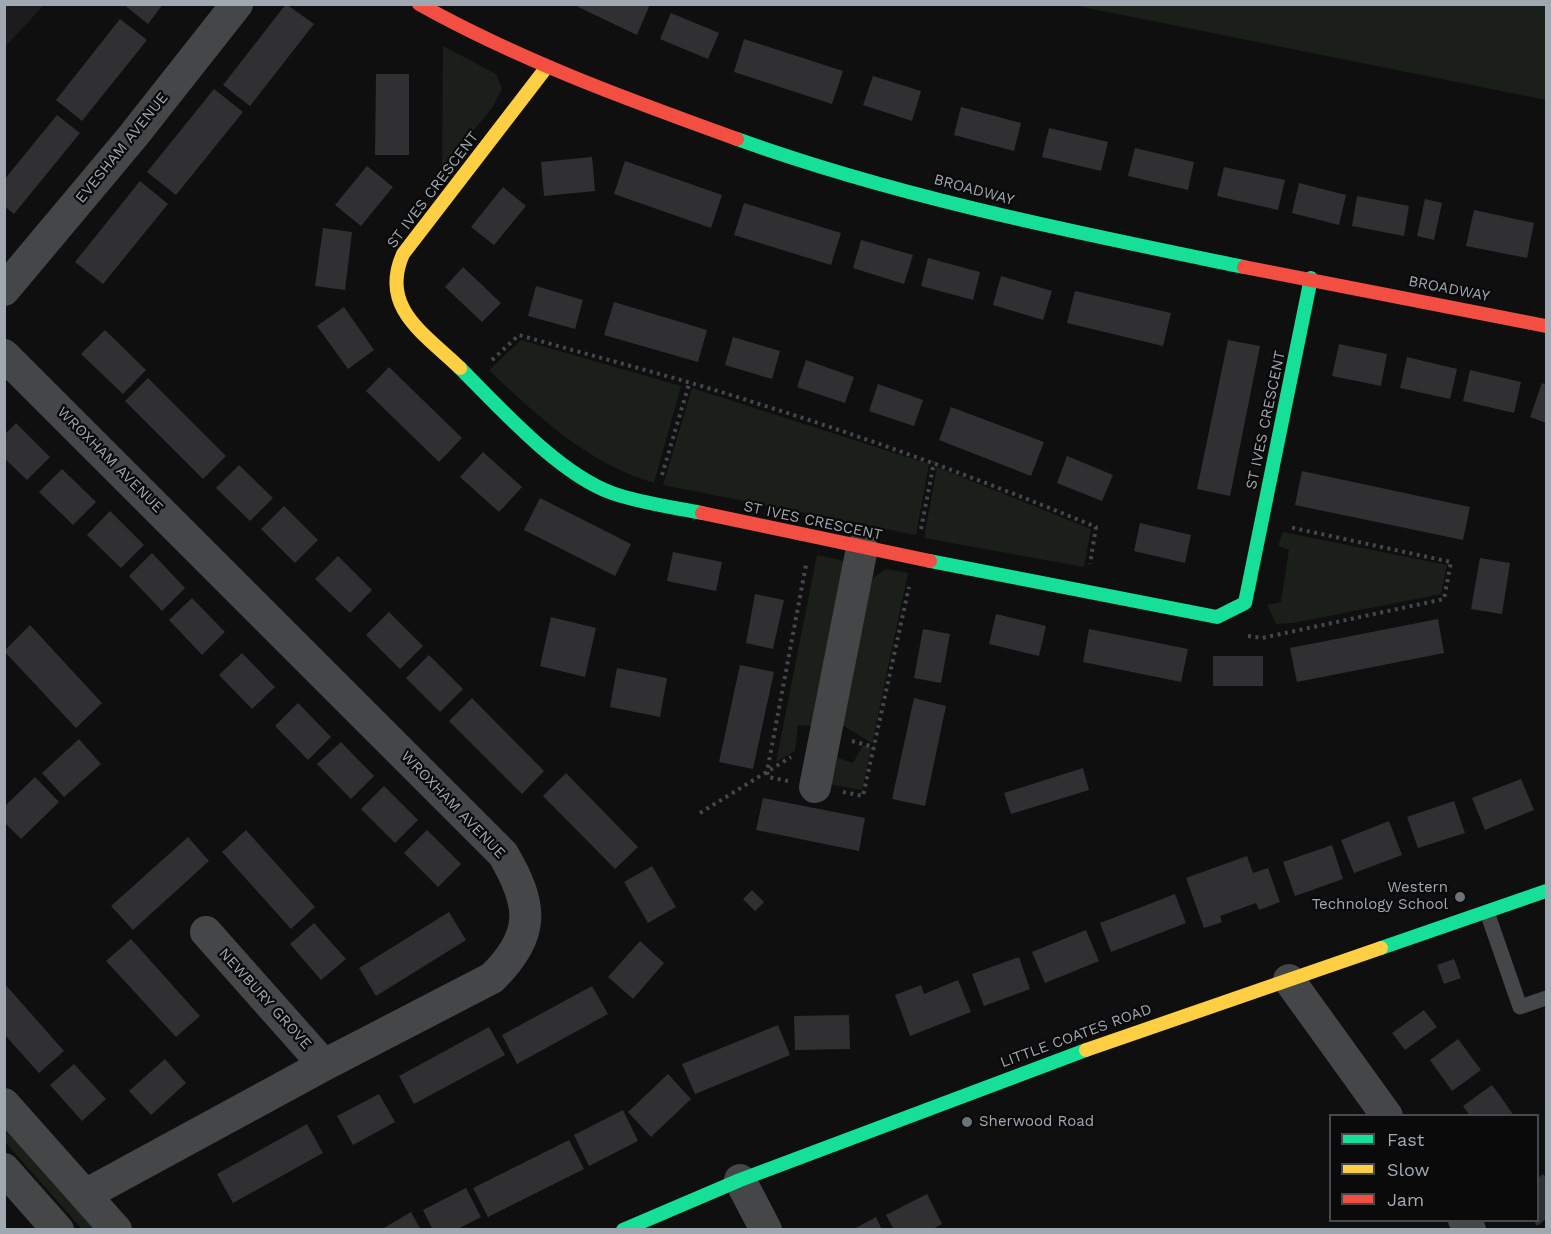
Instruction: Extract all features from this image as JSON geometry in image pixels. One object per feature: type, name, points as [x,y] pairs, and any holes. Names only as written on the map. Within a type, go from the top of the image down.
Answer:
[{"type":"street","name":"EVESHAM AVENUE","points":[[4,290],[133,136],[237,4]]},
{"type":"street","name":"BROADWAY","points":[[419,4],[546,68],[698,128],[836,171],[1032,222],[1546,326]]},
{"type":"street","name":"ST IVES CRESCENT","points":[[546,68],[403,254],[393,274],[394,292],[402,311],[521,429],[566,467],[611,493],[862,548],[1217,617],[1245,603],[1311,278]]},
{"type":"street","name":"WROXHAM AVENUE","points":[[4,355],[503,854],[519,882],[526,914],[522,939],[509,961],[492,978],[324,1065],[85,1196]]},
{"type":"street","points":[[814,787],[862,548]]},
{"type":"street","name":"LITTLE COATES ROAD","points":[[624,1230],[740,1180],[1031,1069],[1546,891]]},
{"type":"street","name":"NEWBURY GROVE","points":[[206,932],[324,1065]]},
{"type":"street","points":[[1289,980],[1387,1114]]},
{"type":"street","points":[[4,1104],[116,1230]]},
{"type":"street","points":[[4,1169],[58,1230]]},
{"type":"street","points":[[740,1180],[766,1230]]},
{"type":"lane","points":[[1487,912],[1520,1007],[1546,998]]},
{"type":"path","points":[[472,378],[519,335],[756,403],[934,462],[1096,528],[1085,591]]},
{"type":"path","points":[[654,503],[689,384]]},
{"type":"path","points":[[915,558],[934,462]]},
{"type":"path","points":[[1242,636],[1262,638],[1444,599],[1451,562],[1262,521]]},
{"type":"path","points":[[700,813],[752,779],[823,741]]},
{"type":"shaded area","points":[[4,5],[44,5],[5,47]]},
{"type":"shaded area","points":[[1073,5],[1546,5],[1546,100]]},
{"type":"shaded area","points":[[443,46],[496,74],[502,89],[492,108],[442,169]]},
{"type":"shaded area","points":[[521,340],[681,386],[654,483],[608,464],[565,437],[489,370]]},
{"type":"shaded area","points":[[692,388],[929,464],[916,535],[663,485]]},
{"type":"shaded area","points":[[937,467],[1091,529],[1084,567],[924,538]]},
{"type":"shaded area","points":[[1283,532],[1447,565],[1441,594],[1293,623],[1276,624],[1267,605],[1281,602],[1289,550],[1278,546]]},
{"type":"shaded area","points":[[817,555],[841,560],[845,565],[816,724],[798,725],[795,751],[776,762]]},
{"type":"shaded area","points":[[885,569],[908,573],[872,743],[842,725],[868,587],[872,579]]},
{"type":"shaded area","points":[[863,745],[871,748],[862,790],[823,783],[832,756],[853,763]]},
{"type":"shaded area","points":[[4,1115],[106,1229],[82,1229],[5,1142]]},
{"type":"building","points":[[123,4],[163,4],[148,24]]},
{"type":"building","points":[[286,4],[314,24],[250,106],[223,85]]},
{"type":"building","points":[[572,4],[650,4],[637,35]]},
{"type":"building","points":[[671,13],[719,33],[708,59],[660,39]]},
{"type":"building","points":[[120,19],[147,40],[82,121],[56,100]]},
{"type":"building","points":[[744,39],[843,71],[832,104],[734,72]]},
{"type":"building","points":[[376,74],[409,74],[409,155],[375,155]]},
{"type":"building","points":[[873,76],[921,91],[912,121],[863,105]]},
{"type":"building","points":[[214,89],[243,112],[176,195],[147,172]]},
{"type":"building","points":[[961,107],[1021,123],[1014,151],[954,135]]},
{"type":"building","points":[[57,115],[80,133],[14,214],[4,206],[4,180]]},
{"type":"building","points":[[1049,128],[1108,142],[1101,171],[1042,157]]},
{"type":"building","points":[[1135,148],[1194,162],[1188,190],[1128,176]]},
{"type":"building","points":[[592,157],[595,191],[544,196],[541,162]]},
{"type":"building","points":[[625,161],[722,195],[711,228],[614,194]]},
{"type":"building","points":[[367,166],[393,187],[361,226],[335,205]]},
{"type":"building","points":[[1224,167],[1285,180],[1278,210],[1217,196]]},
{"type":"building","points":[[140,181],[168,204],[103,284],[75,262]]},
{"type":"building","points":[[1299,183],[1346,195],[1339,225],[1292,213]]},
{"type":"building","points":[[503,187],[526,206],[494,245],[471,227]]},
{"type":"building","points":[[1357,196],[1409,206],[1404,236],[1352,226]]},
{"type":"building","points":[[1425,199],[1442,203],[1434,240],[1417,236]]},
{"type":"building","points":[[744,203],[841,233],[831,265],[734,235]]},
{"type":"building","points":[[1474,210],[1534,223],[1527,258],[1466,246]]},
{"type":"building","points":[[323,228],[352,232],[345,290],[315,286]]},
{"type":"building","points":[[861,240],[913,255],[904,284],[853,268]]},
{"type":"building","points":[[928,258],[980,272],[973,300],[921,286]]},
{"type":"building","points":[[463,267],[501,303],[482,322],[445,287]]},
{"type":"building","points":[[1001,276],[1052,291],[1043,320],[993,305]]},
{"type":"building","points":[[536,286],[583,300],[575,329],[528,316]]},
{"type":"building","points":[[1075,291],[1171,313],[1163,346],[1067,323]]},
{"type":"building","points":[[614,302],[707,330],[698,362],[604,335]]},
{"type":"building","points":[[344,307],[374,350],[348,369],[317,326]]},
{"type":"building","points":[[105,330],[146,370],[123,394],[81,354]]},
{"type":"building","points":[[733,337],[780,351],[772,379],[725,365]]},
{"type":"building","points":[[1228,340],[1260,346],[1230,496],[1197,489]]},
{"type":"building","points":[[1339,344],[1387,354],[1381,386],[1332,376]]},
{"type":"building","points":[[1407,357],[1457,369],[1450,399],[1400,388]]},
{"type":"building","points":[[806,360],[854,377],[845,403],[797,387]]},
{"type":"building","points":[[389,367],[462,438],[439,462],[366,391]]},
{"type":"building","points":[[1470,370],[1521,382],[1514,413],[1463,401]]},
{"type":"building","points":[[148,378],[226,456],[203,479],[125,401]]},
{"type":"building","points":[[1542,383],[1546,385],[1546,423],[1530,417]]},
{"type":"building","points":[[878,384],[923,400],[914,426],[869,411]]},
{"type":"building","points":[[951,407],[1044,442],[1031,476],[939,440]]},
{"type":"building","points":[[16,423],[50,457],[27,480],[4,458],[4,435]]},
{"type":"building","points":[[483,452],[522,487],[499,512],[460,477]]},
{"type":"building","points":[[1067,456],[1113,475],[1102,501],[1057,483]]},
{"type":"building","points":[[239,465],[273,498],[250,521],[216,488]]},
{"type":"building","points":[[62,469],[96,502],[73,525],[39,492]]},
{"type":"building","points":[[1302,471],[1470,507],[1463,540],[1295,505]]},
{"type":"building","points":[[540,498],[631,544],[615,576],[524,530]]},
{"type":"building","points":[[284,506],[318,540],[295,563],[261,529]]},
{"type":"building","points":[[110,511],[144,545],[121,568],[87,535]]},
{"type":"building","points":[[1140,523],[1191,535],[1185,563],[1134,551]]},
{"type":"building","points":[[673,552],[722,562],[716,591],[667,581]]},
{"type":"building","points":[[152,553],[185,588],[162,611],[129,576]]},
{"type":"building","points":[[338,556],[372,590],[350,613],[315,579]]},
{"type":"building","points":[[1480,558],[1510,563],[1502,614],[1471,609]]},
{"type":"building","points":[[755,594],[784,600],[773,649],[746,643]]},
{"type":"building","points":[[192,598],[225,632],[202,655],[169,620]]},
{"type":"building","points":[[389,612],[423,646],[400,669],[366,635]]},
{"type":"building","points":[[996,614],[1046,626],[1039,656],[989,644]]},
{"type":"building","points":[[551,617],[596,628],[585,677],[540,666]]},
{"type":"building","points":[[1438,619],[1444,653],[1297,682],[1290,648]]},
{"type":"building","points":[[30,625],[102,703],[76,728],[4,651]]},
{"type":"building","points":[[923,629],[950,634],[941,683],[914,678]]},
{"type":"building","points":[[1089,629],[1188,649],[1181,682],[1083,662]]},
{"type":"building","points":[[242,653],[275,687],[252,709],[219,675]]},
{"type":"building","points":[[429,655],[463,689],[440,712],[406,678]]},
{"type":"building","points":[[1213,656],[1263,656],[1263,686],[1213,686]]},
{"type":"building","points":[[740,665],[774,672],[753,769],[719,762]]},
{"type":"building","points":[[617,668],[667,678],[660,717],[610,707]]},
{"type":"building","points":[[472,698],[544,771],[522,794],[449,721]]},
{"type":"building","points":[[914,698],[946,706],[925,806],[892,799]]},
{"type":"building","points":[[298,703],[331,737],[308,760],[275,726]]},
{"type":"building","points":[[79,739],[101,764],[64,797],[42,773]]},
{"type":"building","points":[[341,742],[374,776],[351,799],[317,764]]},
{"type":"building","points":[[1083,768],[1089,790],[1011,814],[1004,793]]},
{"type":"building","points":[[566,773],[638,847],[615,869],[543,796]]},
{"type":"building","points":[[35,777],[59,802],[21,839],[4,822],[4,807]]},
{"type":"building","points":[[1521,779],[1534,810],[1485,830],[1472,798]]},
{"type":"building","points":[[384,786],[418,820],[395,843],[361,809]]},
{"type":"building","points":[[763,798],[865,818],[859,851],[756,830]]},
{"type":"building","points":[[1454,801],[1465,833],[1418,848],[1407,817]]},
{"type":"building","points":[[1389,821],[1402,855],[1354,873],[1341,840]]},
{"type":"building","points":[[246,830],[315,907],[291,929],[222,852]]},
{"type":"building","points":[[427,830],[461,864],[438,887],[404,853]]},
{"type":"building","points":[[188,837],[209,861],[133,930],[111,906]]},
{"type":"building","points":[[1332,845],[1343,879],[1295,896],[1283,862]]},
{"type":"building","points":[[1247,856],[1253,873],[1268,868],[1280,902],[1259,910],[1256,903],[1220,916],[1222,922],[1204,928],[1186,878]]},
{"type":"building","points":[[652,866],[676,907],[648,923],[624,882]]},
{"type":"building","points":[[752,890],[764,902],[755,911],[743,899]]},
{"type":"building","points":[[1175,894],[1186,923],[1111,952],[1100,923]]},
{"type":"building","points":[[449,912],[466,940],[376,996],[359,968]]},
{"type":"building","points":[[314,923],[346,959],[321,980],[290,944]]},
{"type":"building","points":[[1086,930],[1099,961],[1045,983],[1032,952]]},
{"type":"building","points":[[131,939],[200,1016],[176,1037],[106,961]]},
{"type":"building","points":[[640,941],[664,963],[633,999],[608,977]]},
{"type":"building","points":[[1019,957],[1030,989],[984,1006],[972,974]]},
{"type":"building","points":[[1454,959],[1461,978],[1444,984],[1437,965]]},
{"type":"building","points":[[958,980],[971,1012],[910,1036],[895,995],[921,985],[924,994]]},
{"type":"building","points":[[4,983],[64,1051],[39,1073],[4,1034]]},
{"type":"building","points":[[592,986],[608,1014],[517,1064],[502,1035]]},
{"type":"building","points":[[1424,1010],[1437,1027],[1405,1050],[1392,1033]]},
{"type":"building","points":[[849,1015],[850,1049],[795,1050],[794,1016]]},
{"type":"building","points":[[778,1025],[790,1055],[695,1094],[682,1064]]},
{"type":"building","points":[[489,1027],[505,1055],[414,1104],[399,1076]]},
{"type":"building","points":[[1458,1039],[1481,1070],[1452,1091],[1430,1060]]},
{"type":"building","points":[[165,1059],[186,1083],[151,1115],[129,1091]]},
{"type":"building","points":[[74,1064],[106,1099],[82,1121],[50,1085]]},
{"type":"building","points":[[668,1074],[691,1099],[651,1137],[628,1112]]},
{"type":"building","points":[[1492,1085],[1513,1114],[1469,1114],[1463,1106]]},
{"type":"building","points":[[379,1094],[395,1122],[353,1145],[337,1116]]},
{"type":"building","points":[[623,1110],[638,1141],[589,1166],[574,1135]]},
{"type":"building","points":[[307,1124],[323,1153],[233,1203],[217,1174]]},
{"type":"building","points":[[569,1140],[584,1169],[488,1217],[473,1188]]},
{"type":"building","points":[[1543,1174],[1546,1178],[1546,1219],[1537,1226],[1535,1222],[1539,1222],[1539,1177]]},
{"type":"building","points":[[466,1188],[481,1217],[456,1230],[433,1230],[423,1210]]},
{"type":"building","points":[[927,1194],[942,1224],[931,1230],[894,1230],[886,1215]]},
{"type":"building","points":[[411,1212],[421,1230],[381,1230],[389,1225]]},
{"type":"building","points":[[876,1217],[882,1230],[852,1230]]},
{"type":"traffic: fast","points":[[737,139],[862,179],[988,212],[1244,267]]},
{"type":"traffic: fast","points":[[930,561],[1217,617],[1245,603],[1311,278]]},
{"type":"traffic: fast","points":[[460,368],[551,456],[592,484],[634,500],[702,513]]},
{"type":"traffic: fast","points":[[1381,948],[1546,891]]},
{"type":"traffic: fast","points":[[623,1230],[740,1180],[1086,1050]]},
{"type":"traffic: slow","points":[[460,368],[409,318],[401,305],[397,290],[397,273],[403,254],[546,68]]},
{"type":"traffic: slow","points":[[1086,1050],[1381,948]]},
{"type":"traffic: jam","points":[[419,4],[535,61],[615,94],[737,139]]},
{"type":"traffic: jam","points":[[1244,267],[1546,326]]},
{"type":"traffic: jam","points":[[702,513],[930,561]]},
{"type":"place","name":"Western Technology School","points":[[1460,897]]},
{"type":"place","name":"Sherwood Road","points":[[967,1122]]}]
